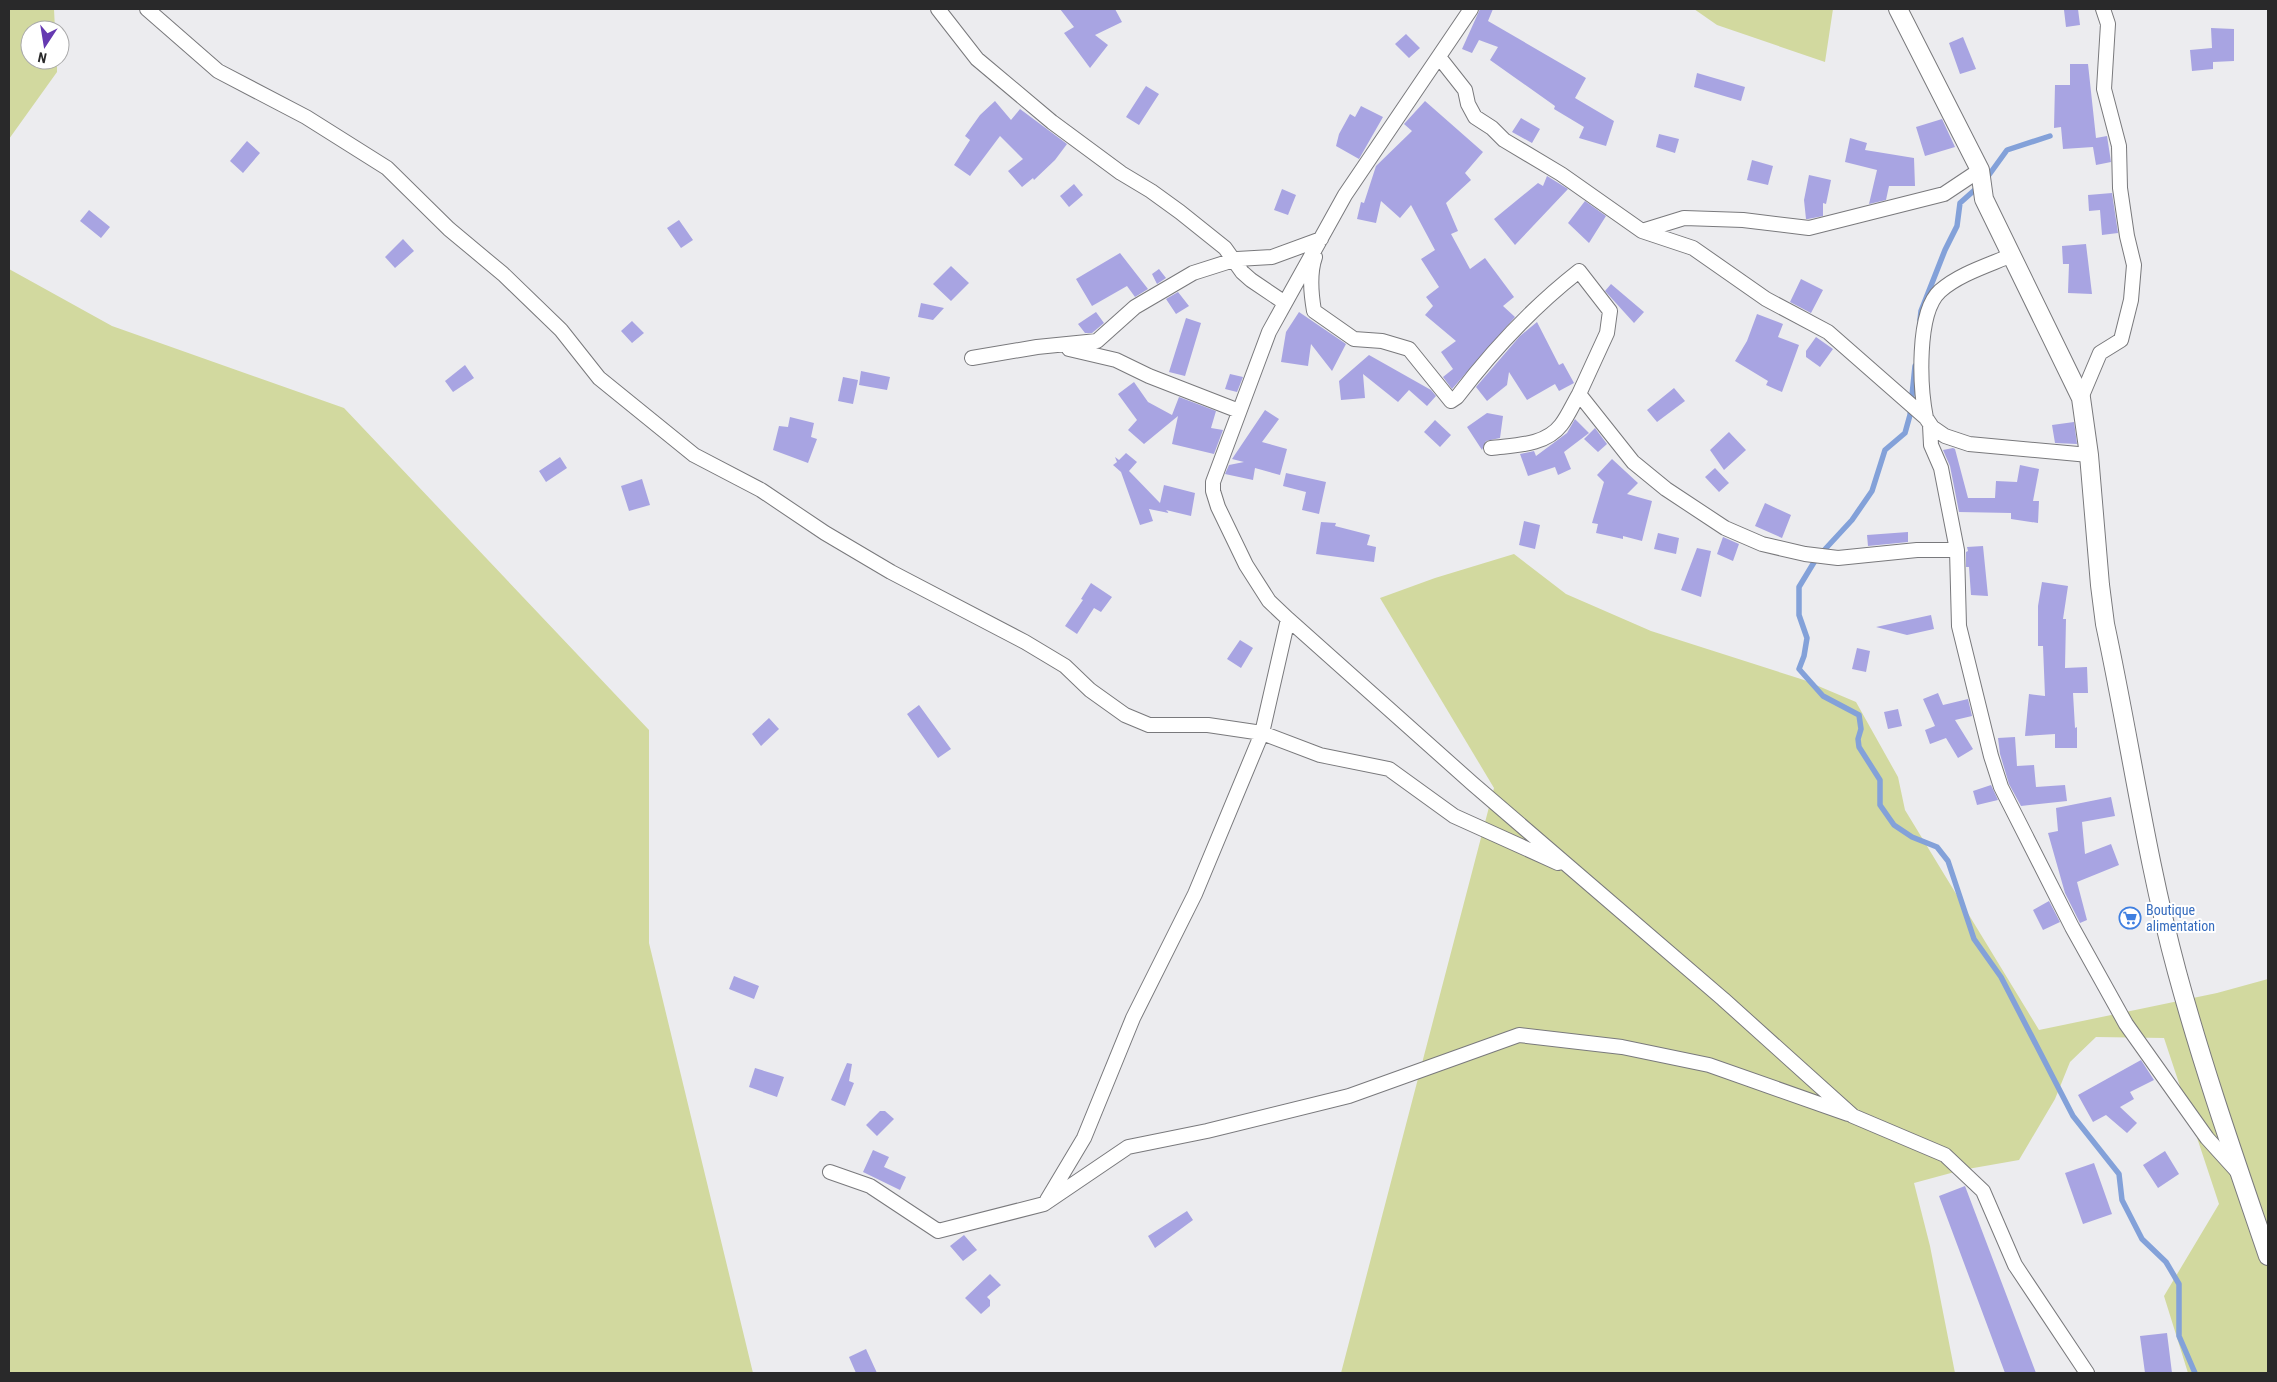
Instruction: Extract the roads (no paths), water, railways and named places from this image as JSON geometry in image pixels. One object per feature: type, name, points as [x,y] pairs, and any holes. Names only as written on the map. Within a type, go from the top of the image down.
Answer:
[{"type":"street","points":[[147,9],[218,71],[306,118],[387,168],[449,229],[503,274],[561,330],[599,378],[694,456],[761,490],[825,533],[891,572],[1025,642],[1065,666],[1090,690],[1125,715],[1149,725],[1208,724],[1262,733],[1320,755],[1389,769],[1454,816],[1573,870]]},
{"type":"street","points":[[938,9],[978,59],[1052,122],[1120,173],[1151,191],[1180,212],[1225,248],[1251,280],[1285,304]]},
{"type":"street","points":[[1471,9],[1345,195],[1269,332],[1213,482],[1213,491],[1222,516],[1259,588],[1288,619],[1473,784],[1723,999],[1853,1116]]},
{"type":"street","points":[[1898,9],[1980,170],[1984,199],[2081,398],[2089,455],[2105,624],[2152,872],[2203,1062],[2268,1256]]},
{"type":"street","points":[[2103,9],[2108,24]]},
{"type":"street","points":[[2081,398],[2100,353],[2121,340],[2131,300],[2134,265],[2127,236],[2120,188],[2119,146],[2104,89],[2108,24],[2111,9]]},
{"type":"street","points":[[1439,58],[1466,90],[1468,104],[1476,118],[1492,128],[1504,140],[1561,174],[1642,231],[1693,248],[1766,299],[1828,332],[1945,436],[1969,444],[2089,455]]},
{"type":"street","points":[[1642,231],[1684,218],[1743,220],[1810,228],[1944,194],[1980,170]]},
{"type":"street","points":[[972,358],[1037,347],[1097,341],[1135,307],[1193,273],[1233,260],[1272,257],[1321,240]]},
{"type":"street","points":[[1321,240],[1312,264],[1311,294],[1314,311],[1354,338],[1378,340],[1409,349],[1451,401],[1457,397],[1485,360],[1562,284],[1579,271],[1610,311],[1607,332],[1579,394],[1560,427],[1546,437],[1531,443],[1490,448]]},
{"type":"street","points":[[2012,255],[1950,283],[1938,293],[1930,305],[1924,327],[1921,378],[1931,445],[1940,468],[1957,550],[1959,626],[1991,756],[2001,787],[2072,927],[2126,1024],[2208,1138],[2240,1174]]},
{"type":"street","points":[[1037,347],[1076,349],[1116,360],[1149,376],[1239,411]]},
{"type":"street","points":[[1579,394],[1633,462],[1666,489],[1725,528],[1762,544],[1805,554],[1838,558],[1916,550],[1957,550]]},
{"type":"street","points":[[1044,1204],[1084,1138],[1133,1018],[1195,894],[1262,733],[1288,619]]},
{"type":"street","points":[[830,1172],[870,1186],[938,1231],[1044,1204],[1128,1147],[1207,1131],[1349,1096],[1519,1035],[1622,1047],[1709,1065],[1853,1116],[1945,1155],[1983,1191],[2015,1265],[2087,1373]]},
{"type":"waterway","points":[[1986,179],[2007,150],[2050,136]]},
{"type":"waterway","points":[[1920,320],[1921,311],[1945,250],[1957,226],[1960,203],[1978,187]]},
{"type":"waterway","points":[[1915,366],[1910,415],[1905,433],[1885,450],[1872,491],[1852,520],[1816,559],[1799,587],[1799,615],[1807,638],[1804,656],[1799,669],[1823,696],[1859,715],[1861,729],[1858,739],[1859,747],[1880,780],[1880,805],[1894,825],[1912,837],[1937,847],[1948,861],[1974,939],[2001,977],[2073,1116],[2119,1174],[2122,1200],[2142,1239],[2166,1262],[2179,1284],[2179,1336],[2195,1373]]},
{"type":"place","name":"Boutique alimentation","points":[[2130,918]]}]
